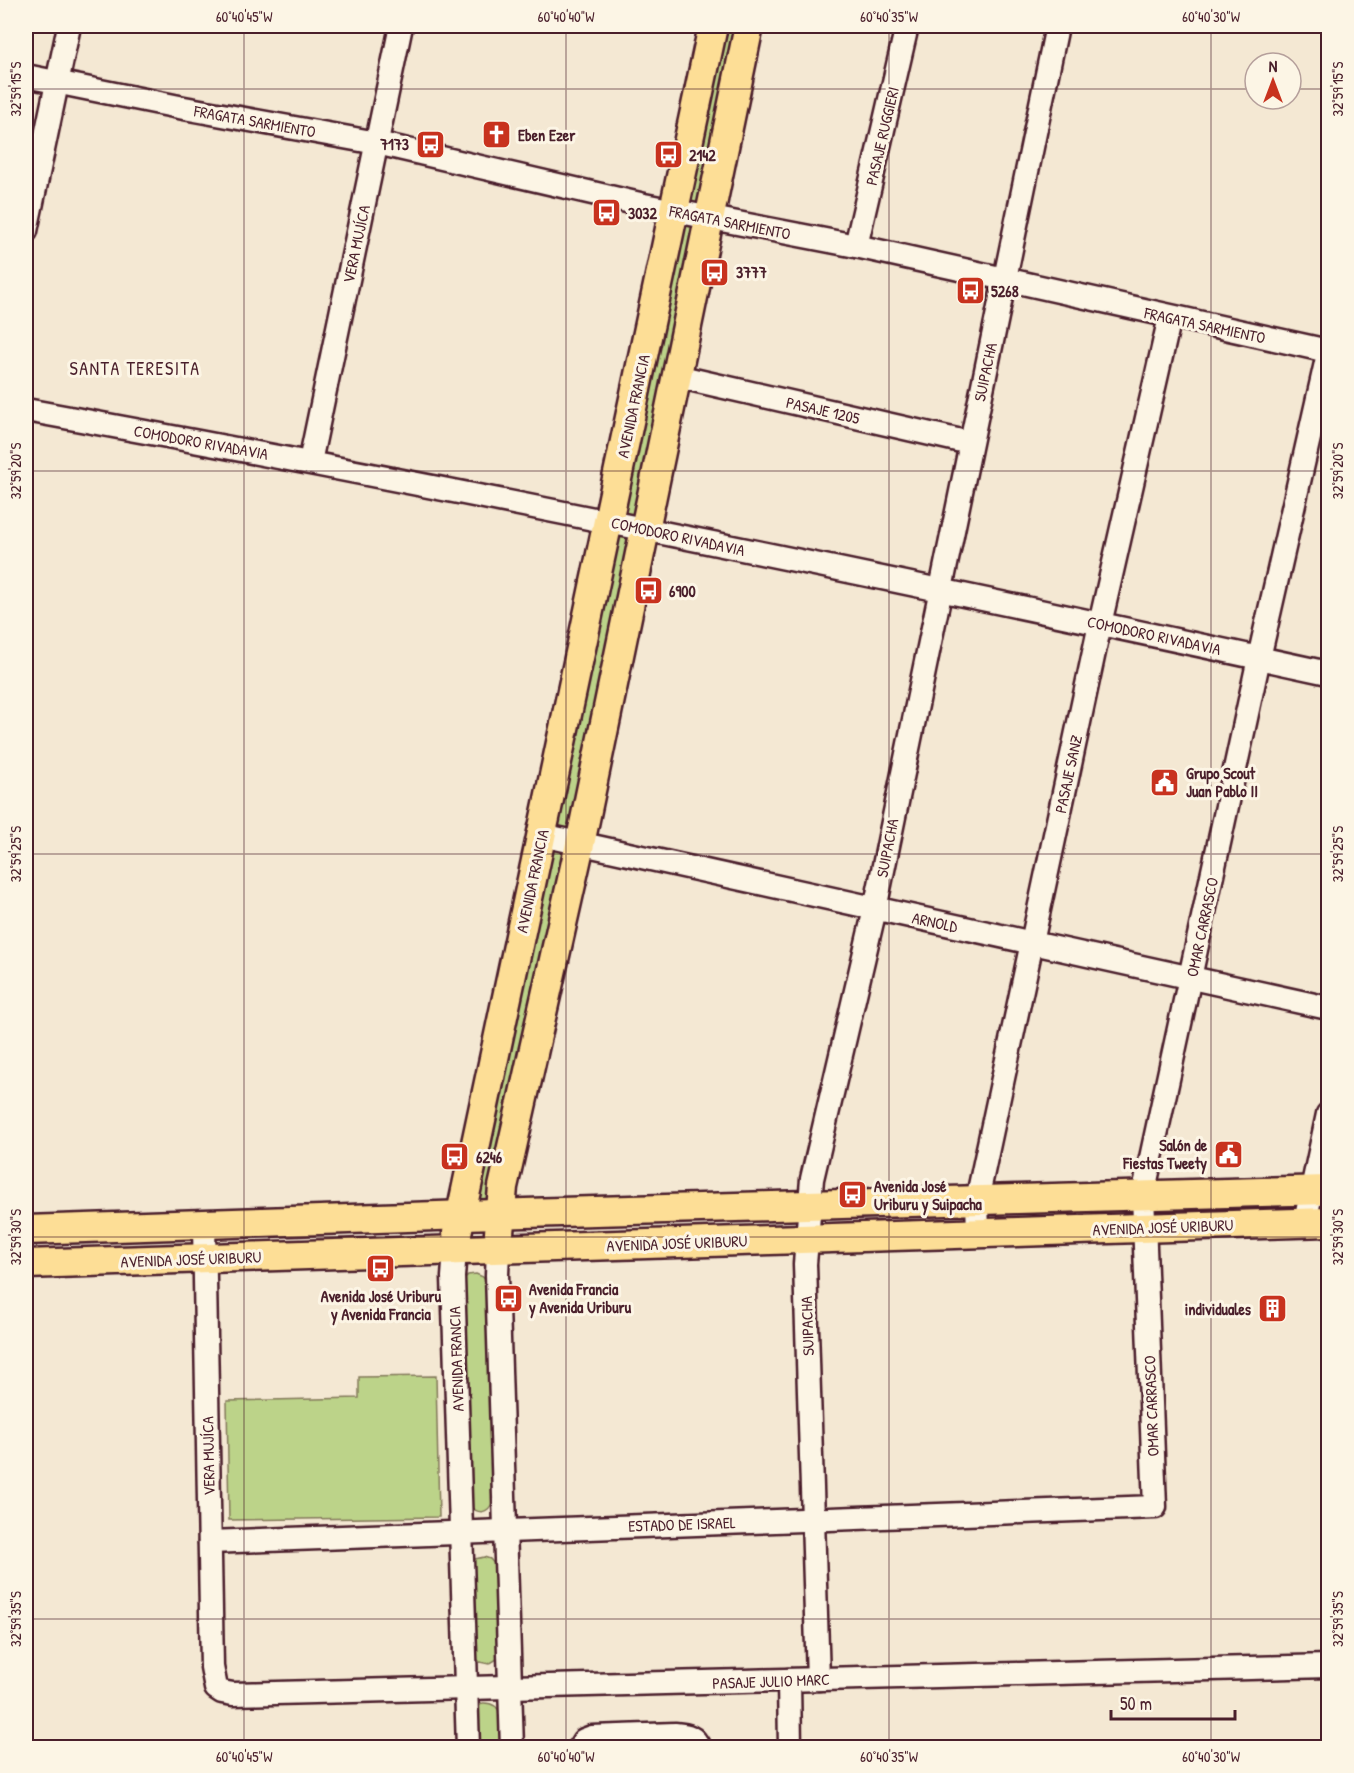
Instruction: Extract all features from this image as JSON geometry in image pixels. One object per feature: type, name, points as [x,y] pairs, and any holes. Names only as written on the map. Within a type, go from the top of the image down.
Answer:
[{"type":"main road","name":"AVENIDA FRANCIA","points":[[455,1250],[460,1215],[713,26]]},
{"type":"main road","points":[[498,1249],[503,1187],[580,844],[749,26]]},
{"type":"main road","name":"AVENIDA JOSÉ URIBURU","points":[[26,1230],[1320,1190]]},
{"type":"main road","name":"AVENIDA JOSÉ URIBURU","points":[[26,1264],[1317,1222]]},
{"type":"street","points":[[26,231],[69,26]]},
{"type":"street","name":"VERA MUJÍCA","points":[[310,462],[401,26]]},
{"type":"street","name":"PASAJE RUGGIERI","points":[[856,246],[908,26]]},
{"type":"street","name":"SUIPACHA","points":[[818,1679],[805,1264],[812,1179],[875,909],[1057,26]]},
{"type":"street","name":"FRAGATA SARMIENTO","points":[[26,76],[377,143],[675,211],[1005,278],[1329,353]]},
{"type":"street","name":"PASAJE SANZ","points":[[978,1233],[977,1200],[1100,624],[1170,317]]},
{"type":"street","name":"OMAR CARRASCO","points":[[1155,1507],[1143,1195],[1259,658],[1329,353]]},
{"type":"street","name":"PASAJE 1205","points":[[676,376],[970,443]]},
{"type":"street","name":"COMODORO RIVADAVIA","points":[[26,410],[310,462],[609,521],[1329,673]]},
{"type":"street","name":"ARNOLD","points":[[542,835],[1329,1008]]},
{"type":"street","points":[[1317,1222],[1329,1114]]},
{"type":"street","name":"VERA MUJÍCA","points":[[204,1224],[212,1667],[216,1688]]},
{"type":"street","points":[[498,1249],[497,1287],[507,1531],[512,1748]]},
{"type":"street","name":"AVENIDA FRANCIA","points":[[455,1250],[453,1277],[468,1748]]},
{"type":"street","name":"ESTADO DE ISRAEL","points":[[210,1542],[1155,1507]]},
{"type":"street","name":"PASAJE JULIO MARC","points":[[216,1688],[233,1694],[1329,1666]]},
{"type":"street","points":[[789,1680],[790,1748]]},
{"type":"street","points":[[579,1748],[584,1740],[592,1737],[675,1734],[687,1735],[696,1741],[699,1748]]},
{"type":"green space","points":[[713,26],[749,26],[500,1214],[460,1215]]},
{"type":"green space","points":[[476,1274],[483,1277],[487,1283],[494,1495],[489,1508],[482,1512],[469,1506],[464,1279],[468,1275]]},
{"type":"green space","points":[[436,1376],[439,1517],[229,1520],[227,1401],[359,1398],[359,1377]]},
{"type":"green space","points":[[484,1557],[490,1559],[496,1566],[499,1652],[497,1659],[489,1664],[480,1662],[475,1657],[471,1564],[475,1559]]},
{"type":"green space","points":[[483,1703],[491,1704],[500,1712],[502,1747],[477,1747],[478,1707]]},
{"type":"place","name":"Eben Ezer","points":[[497,135]]},
{"type":"place","name":"7173","points":[[430,144]]},
{"type":"place","name":"2142","points":[[668,155]]},
{"type":"place","name":"3032","points":[[607,213]]},
{"type":"place","name":"3777","points":[[715,272]]},
{"type":"place","name":"5268","points":[[970,291]]},
{"type":"place","name":"6900","points":[[648,591]]},
{"type":"place","name":"Grupo Scout Juan Pablo II","points":[[1165,782]]},
{"type":"place","name":"Salón de Fiestas Tweety","points":[[1228,1154]]},
{"type":"place","name":"6246","points":[[455,1157]]},
{"type":"place","name":"Avenida José Uriburu y Suipacha","points":[[853,1195]]},
{"type":"place","name":"Avenida José Uriburu y Avenida Francia","points":[[381,1268]]},
{"type":"place","name":"Avenida Francia y Avenida Uriburu","points":[[508,1298]]},
{"type":"place","name":"individuales","points":[[1272,1309]]},
{"type":"district","name":"SANTA TERESITA","points":[[135,368]]}]
